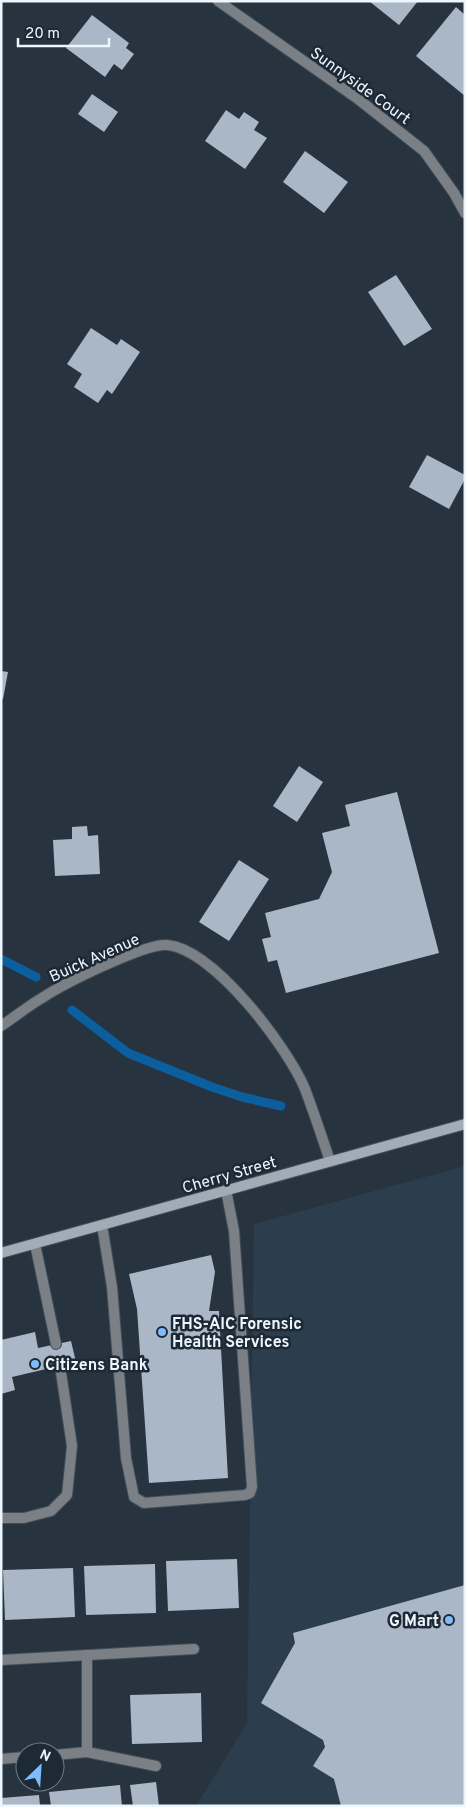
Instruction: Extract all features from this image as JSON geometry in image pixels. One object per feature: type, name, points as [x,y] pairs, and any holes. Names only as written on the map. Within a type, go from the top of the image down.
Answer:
[{"type":"main road","name":"Cherry Street","points":[[1,1253],[465,1124]]},
{"type":"street","name":"Sunnyside Court","points":[[218,1],[358,99],[424,151],[454,192],[465,213]]},
{"type":"street","name":"Buick Avenue","points":[[1,1026],[43,997],[135,952],[166,945],[189,951],[219,974],[262,1020],[304,1088],[330,1161]]},
{"type":"street","points":[[102,1225],[112,1287],[126,1458],[134,1497],[144,1503],[245,1495],[250,1493],[252,1487],[250,1446],[234,1230],[226,1190]]},
{"type":"street","points":[[36,1244],[56,1344]]},
{"type":"street","points":[[1,1518],[24,1518],[51,1511],[67,1495],[72,1446],[60,1366]]},
{"type":"street","points":[[1,1660],[194,1649]]},
{"type":"street","points":[[87,1655],[87,1752]]},
{"type":"street","points":[[65,1753],[87,1752],[156,1766]]},
{"type":"street","points":[[1,1759],[15,1758]]},
{"type":"shaded area","points":[[465,1166],[465,1806],[196,1806],[247,1723],[254,1224]]},
{"type":"building","points":[[369,1],[418,1],[399,25]]},
{"type":"building","points":[[456,7],[465,15],[465,96],[416,56]]},
{"type":"building","points":[[92,15],[129,43],[126,48],[134,54],[122,70],[114,64],[105,77],[66,48]]},
{"type":"building","points":[[92,94],[118,112],[104,132],[78,114]]},
{"type":"building","points":[[226,110],[239,119],[244,112],[259,122],[254,130],[267,138],[245,169],[205,141]]},
{"type":"building","points":[[305,151],[348,182],[324,213],[283,182]]},
{"type":"building","points":[[396,275],[432,329],[404,346],[368,292]]},
{"type":"building","points":[[91,328],[117,345],[121,339],[140,352],[112,394],[107,390],[98,403],[74,387],[82,374],[67,364]]},
{"type":"building","points":[[427,455],[465,475],[465,479],[449,509],[409,487]]},
{"type":"building","points":[[1,671],[8,672],[3,699],[1,698]]},
{"type":"building","points":[[299,766],[323,782],[297,822],[273,806]]},
{"type":"building","points":[[397,792],[439,953],[286,993],[277,960],[268,962],[262,939],[271,937],[265,913],[319,899],[332,872],[322,833],[350,826],[345,805]]},
{"type":"building","points":[[87,826],[88,836],[98,835],[100,874],[55,876],[53,840],[72,839],[72,827]]},
{"type":"building","points":[[239,860],[269,879],[229,941],[199,922]]},
{"type":"building","points":[[211,1255],[215,1272],[209,1311],[219,1311],[228,1478],[149,1483],[137,1309],[129,1274]]},
{"type":"building","name":"Citizens Bank","points":[[35,1332],[38,1348],[71,1341],[76,1362],[12,1377],[15,1390],[1,1394],[1,1340]]},
{"type":"building","points":[[237,1559],[239,1608],[168,1611],[166,1561]]},
{"type":"building","points":[[155,1564],[156,1613],[86,1615],[84,1566]]},
{"type":"building","points":[[73,1568],[75,1617],[5,1620],[3,1570]]},
{"type":"building","points":[[465,1585],[465,1806],[341,1806],[334,1779],[313,1766],[325,1747],[323,1740],[261,1703],[295,1643],[293,1633]]},
{"type":"building","points":[[201,1693],[202,1742],[132,1744],[130,1695]]},
{"type":"building","points":[[156,1782],[159,1806],[133,1806],[130,1785]]},
{"type":"building","points":[[120,1785],[122,1806],[51,1806],[49,1792],[65,1792],[65,1790]]},
{"type":"building","points":[[39,1795],[40,1806],[1,1806],[1,1798]]},
{"type":"waterway","points":[[1,959],[36,977]]},
{"type":"waterway","points":[[72,1010],[128,1053],[212,1087],[242,1097],[281,1106]]},
{"type":"place","name":"FHS-AIC Forensic Health Services","points":[[162,1332]]},
{"type":"place","name":"Citizens Bank","points":[[35,1364]]},
{"type":"place","name":"G Mart","points":[[449,1620]]}]
